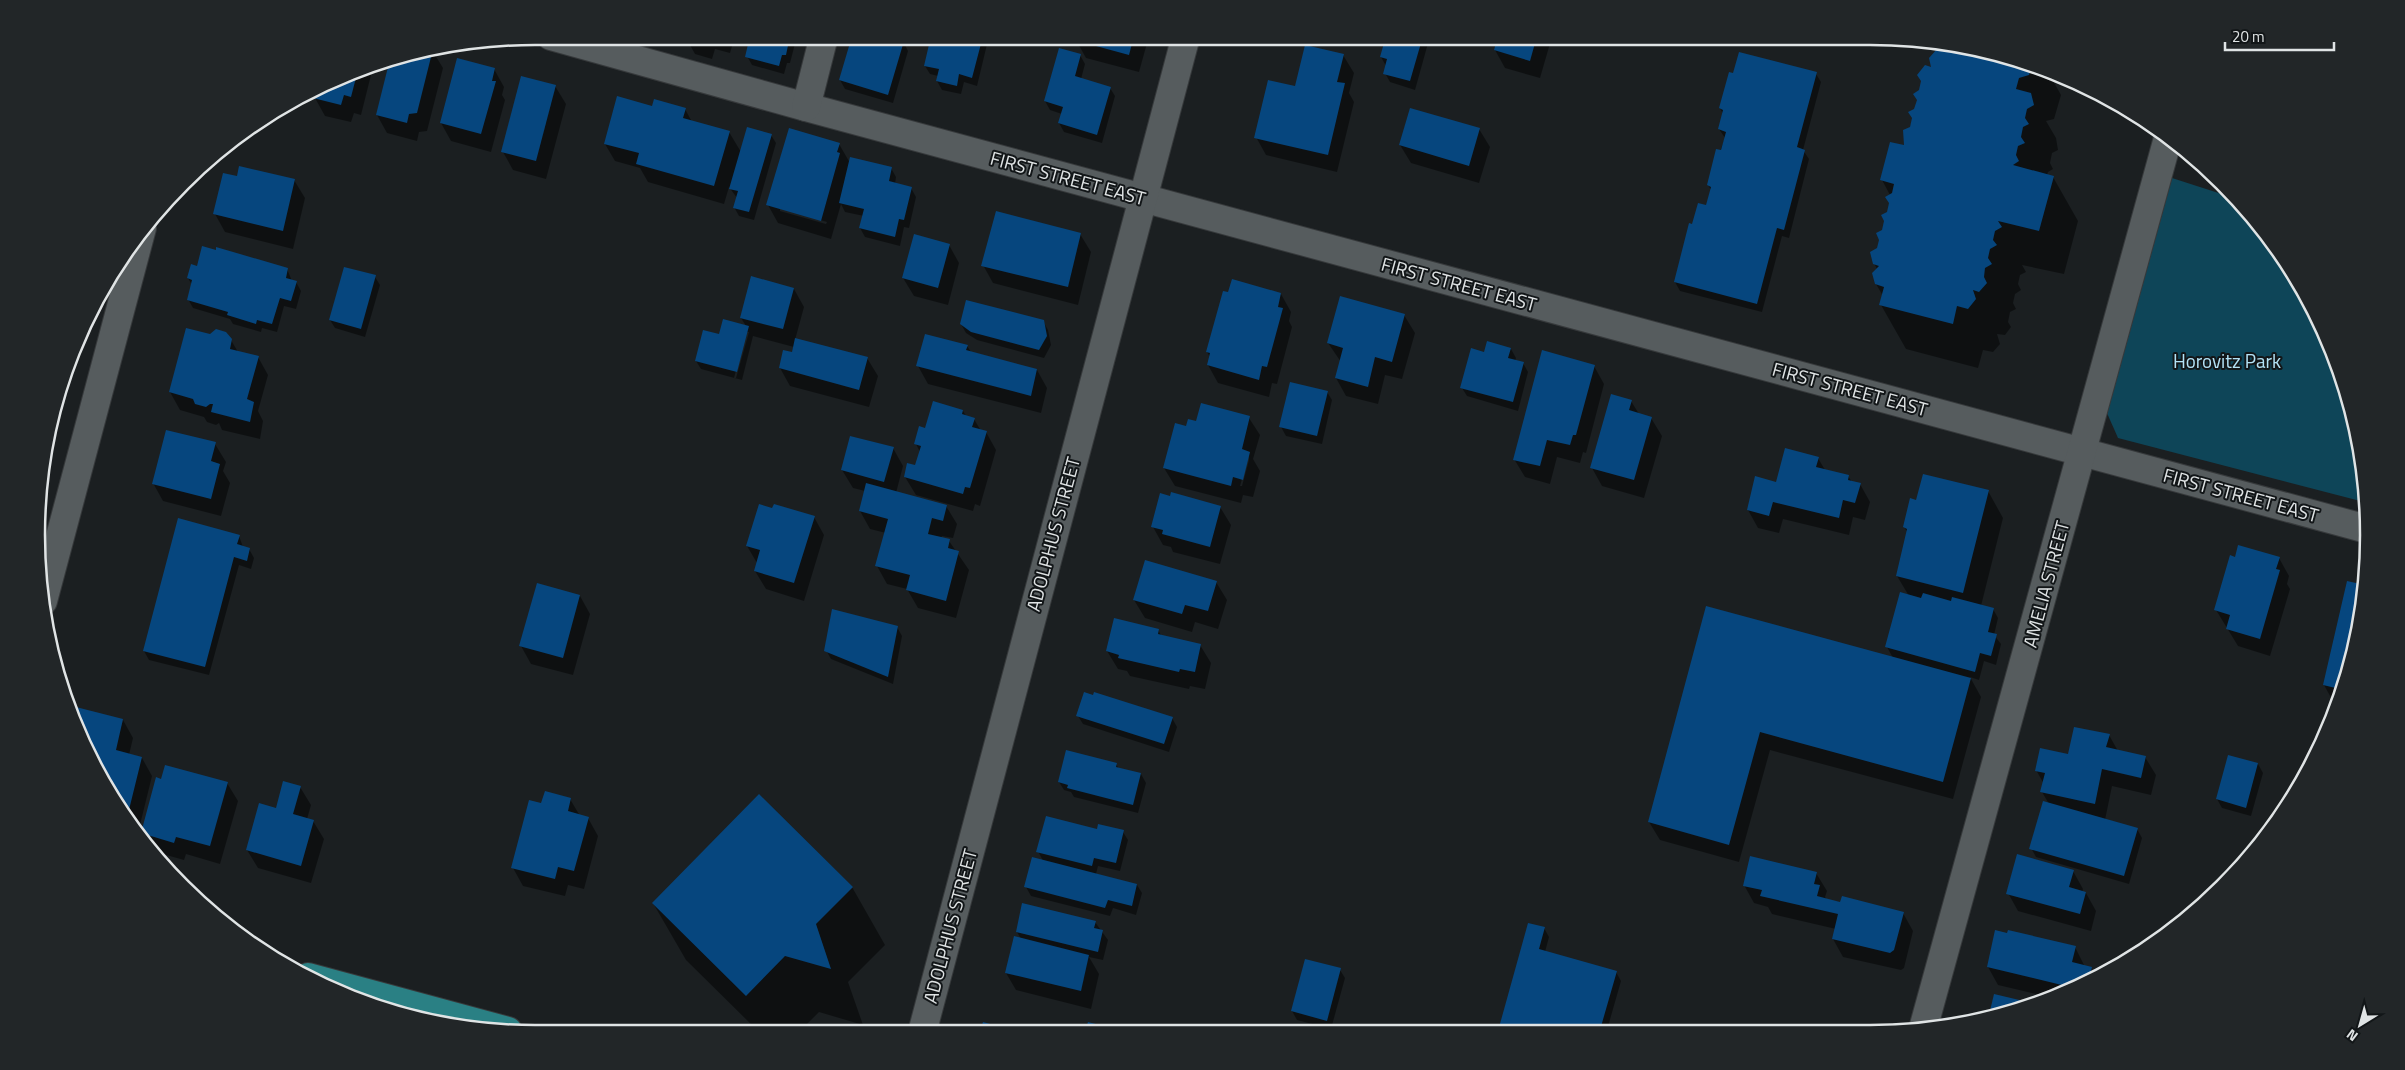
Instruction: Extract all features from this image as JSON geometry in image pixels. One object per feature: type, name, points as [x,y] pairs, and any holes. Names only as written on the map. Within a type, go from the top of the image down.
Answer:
[{"type":"main road","points":[[345,987],[471,1021]]},
{"type":"street","name":"FIRST STREET EAST","points":[[583,45],[1142,198],[2360,526]]},
{"type":"street","points":[[806,107],[822,45]]},
{"type":"street","name":"ADOLPHUS STREET","points":[[924,1025],[1184,45]]},
{"type":"street","name":"AMELIA STREET","points":[[1925,1022],[2166,145]]},
{"type":"street","points":[[48,584],[136,252]]},
{"type":"green space","name":"Horovitz Park","points":[[2172,178],[2220,194],[2259,237],[2277,263],[2294,290],[2323,347],[2334,377],[2351,439],[2359,501],[2118,438],[2107,413]]},
{"type":"building","points":[[748,45],[788,45],[786,55],[782,55],[779,66],[745,57]]},
{"type":"building","points":[[849,45],[903,45],[888,95],[839,80]]},
{"type":"building","points":[[929,45],[981,45],[972,78],[959,74],[957,86],[936,81],[939,69],[924,66]]},
{"type":"building","points":[[1092,45],[1132,45],[1129,55]]},
{"type":"building","points":[[1305,45],[1344,54],[1337,82],[1345,83],[1328,155],[1254,138],[1268,80],[1295,86]]},
{"type":"building","points":[[1383,45],[1420,45],[1410,81],[1383,74],[1387,59],[1380,57]]},
{"type":"building","points":[[1495,45],[1534,45],[1530,61],[1494,50]]},
{"type":"building","points":[[1059,48],[1081,54],[1075,76],[1111,87],[1097,135],[1058,123],[1063,107],[1044,101]]},
{"type":"building","points":[[1937,49],[1966,54],[2030,72],[2029,75],[2019,78],[2016,89],[2031,93],[2034,105],[2027,109],[2025,118],[2029,124],[2023,127],[2021,137],[2025,143],[2018,146],[2016,155],[2019,161],[2013,165],[2054,176],[2039,231],[1998,221],[2002,227],[1995,231],[1993,240],[1997,245],[1990,249],[1988,258],[1992,264],[1985,268],[1984,277],[1987,283],[1979,292],[1973,290],[1976,299],[1968,309],[1957,306],[1953,324],[1879,305],[1884,287],[1875,284],[1872,273],[1879,266],[1873,264],[1870,252],[1877,248],[1879,240],[1876,233],[1882,230],[1884,221],[1881,215],[1887,212],[1889,203],[1885,197],[1892,193],[1894,184],[1880,180],[1890,142],[1904,145],[1903,130],[1910,127],[1912,118],[1908,112],[1914,109],[1917,100],[1913,94],[1919,90],[1921,81],[1917,75],[1925,65],[1931,67],[1929,58]]},
{"type":"building","points":[[1739,52],[1817,72],[1797,147],[1805,150],[1784,230],[1777,228],[1757,304],[1674,282],[1689,223],[1692,224],[1698,203],[1706,205],[1711,187],[1707,185],[1716,149],[1721,150],[1726,132],[1718,129],[1723,110],[1719,108],[1729,72],[1733,73]]},
{"type":"building","points":[[431,56],[417,113],[409,114],[407,123],[376,115],[388,68]]},
{"type":"building","points":[[457,58],[495,68],[492,81],[496,81],[481,134],[440,123]]},
{"type":"building","points":[[521,76],[556,85],[536,161],[501,152]]},
{"type":"building","points":[[356,79],[351,97],[344,95],[341,105],[314,98]]},
{"type":"building","points":[[617,96],[652,106],[654,99],[686,108],[683,118],[730,131],[714,186],[636,164],[639,153],[604,144]]},
{"type":"building","points":[[1410,108],[1480,128],[1469,166],[1399,145]]},
{"type":"building","points":[[747,127],[772,134],[749,212],[733,208],[738,191],[729,189]]},
{"type":"building","points":[[789,128],[840,143],[837,152],[840,153],[821,221],[766,205]]},
{"type":"building","points":[[850,157],[892,167],[889,181],[912,187],[904,220],[899,219],[895,237],[859,228],[864,209],[839,203]]},
{"type":"building","points":[[239,166],[295,179],[283,231],[213,214],[223,173],[237,176]]},
{"type":"building","points":[[996,211],[1081,233],[1068,287],[981,266]]},
{"type":"building","points":[[914,234],[950,244],[938,288],[902,278]]},
{"type":"building","points":[[202,246],[216,250],[216,247],[288,268],[286,278],[297,281],[291,301],[280,298],[272,324],[257,320],[256,324],[227,315],[228,312],[187,300],[192,280],[187,278],[191,264],[197,266]]},
{"type":"building","points":[[344,267],[376,275],[361,329],[329,320]]},
{"type":"building","points":[[751,276],[794,288],[783,329],[740,318]]},
{"type":"building","points":[[1232,279],[1281,293],[1278,307],[1283,308],[1267,367],[1262,366],[1259,380],[1207,365],[1210,353],[1206,352],[1223,291],[1228,292]]},
{"type":"building","points":[[1340,296],[1405,314],[1392,362],[1375,357],[1368,387],[1335,378],[1343,348],[1327,343]]},
{"type":"building","points":[[966,300],[1044,320],[1047,336],[1039,350],[971,332],[960,324]]},
{"type":"building","points":[[723,319],[749,326],[737,372],[695,361],[703,330],[719,334]]},
{"type":"building","points":[[186,328],[210,334],[216,329],[226,332],[232,339],[230,349],[259,356],[247,399],[254,402],[250,422],[211,412],[213,404],[206,407],[195,404],[193,399],[169,392]]},
{"type":"building","points":[[925,334],[968,345],[966,350],[1037,369],[1031,396],[916,366]]},
{"type":"building","points":[[795,338],[868,357],[859,390],[779,368],[783,350],[792,352]]},
{"type":"building","points":[[1487,341],[1511,348],[1508,358],[1524,362],[1513,402],[1460,388],[1471,348],[1484,352]]},
{"type":"building","points":[[1542,350],[1595,365],[1576,435],[1573,435],[1570,445],[1547,440],[1540,466],[1513,460]]},
{"type":"building","points":[[1290,382],[1328,391],[1317,436],[1279,427]]},
{"type":"building","points":[[1611,394],[1632,400],[1629,410],[1652,417],[1634,480],[1590,468]]},
{"type":"building","points":[[933,401],[963,410],[962,414],[975,418],[972,427],[987,431],[970,488],[965,487],[963,494],[904,477],[907,463],[915,465],[921,446],[914,444],[919,426],[925,428]]},
{"type":"building","points":[[1201,403],[1250,416],[1242,449],[1250,452],[1243,480],[1233,477],[1231,486],[1163,468],[1175,423],[1186,426],[1188,419],[1196,421]]},
{"type":"building","points":[[166,430],[216,442],[211,461],[220,464],[211,499],[152,484]]},
{"type":"building","points":[[850,436],[894,447],[884,482],[841,470]]},
{"type":"building","points":[[1785,448],[1819,457],[1816,467],[1849,475],[1848,480],[1861,483],[1855,503],[1843,500],[1839,518],[1773,502],[1769,516],[1747,510],[1755,476],[1776,482]]},
{"type":"building","points":[[1923,474],[1989,490],[1963,593],[1896,576],[1907,529],[1903,527],[1910,498],[1916,500]]},
{"type":"building","points":[[866,483],[947,505],[943,521],[932,518],[928,534],[950,539],[948,548],[959,551],[946,601],[906,590],[910,575],[875,566],[888,519],[859,511]]},
{"type":"building","points":[[1171,492],[1221,506],[1210,547],[1162,534],[1163,530],[1151,527],[1160,493],[1170,496]]},
{"type":"building","points":[[759,504],[772,508],[774,504],[815,516],[794,583],[754,571],[760,550],[746,546]]},
{"type":"building","points":[[178,518],[240,535],[237,544],[250,548],[247,561],[234,557],[205,667],[143,651]]},
{"type":"building","points":[[2238,545],[2280,557],[2276,569],[2280,570],[2260,639],[2226,629],[2230,615],[2214,610],[2230,555],[2235,557]]},
{"type":"building","points":[[1145,560],[1217,581],[1208,611],[1185,605],[1182,614],[1133,600]]},
{"type":"building","points":[[2347,581],[2357,583],[2351,631],[2335,688],[2323,685]]},
{"type":"building","points":[[537,583],[580,595],[563,658],[519,646]]},
{"type":"building","points":[[1900,592],[1921,598],[1923,593],[1951,601],[1952,597],[1994,608],[1988,632],[1997,634],[1991,656],[1980,653],[1975,672],[1885,647]]},
{"type":"building","points":[[1706,606],[1971,678],[1943,782],[1760,732],[1729,845],[1648,822]]},
{"type":"building","points":[[832,609],[898,626],[888,677],[824,651]]},
{"type":"building","points":[[1114,618],[1159,629],[1158,634],[1201,644],[1195,672],[1180,669],[1179,672],[1118,658],[1119,655],[1106,651]]},
{"type":"building","points":[[1084,692],[1093,695],[1094,692],[1173,717],[1164,744],[1076,716]]},
{"type":"building","points":[[76,707],[123,719],[116,750],[142,757],[129,809],[96,752]]},
{"type":"building","points":[[2074,727],[2110,734],[2106,747],[2146,756],[2141,778],[2102,769],[2095,804],[2040,792],[2045,773],[2035,771],[2040,748],[2068,754]]},
{"type":"building","points":[[1066,750],[1117,763],[1116,767],[1141,773],[1133,805],[1067,788],[1068,785],[1058,782]]},
{"type":"building","points":[[2228,755],[2258,763],[2246,808],[2216,799]]},
{"type":"building","points":[[165,765],[228,782],[210,846],[176,837],[174,843],[146,833],[142,828],[156,777],[161,779]]},
{"type":"building","points":[[283,781],[301,786],[293,814],[314,820],[301,866],[246,850],[259,803],[276,808]]},
{"type":"building","points":[[545,791],[571,798],[568,811],[589,817],[574,871],[558,867],[555,879],[511,868],[529,800],[541,803]]},
{"type":"building","points":[[759,794],[853,887],[816,924],[831,969],[785,956],[746,996],[652,903]]},
{"type":"building","points":[[2043,801],[2138,828],[2124,876],[2029,849]]},
{"type":"building","points":[[1046,816],[1097,829],[1098,824],[1124,830],[1116,863],[1094,858],[1092,866],[1036,852]]},
{"type":"building","points":[[2017,854],[2074,870],[2069,887],[2086,892],[2080,914],[2006,894]]},
{"type":"building","points":[[1750,856],[1817,872],[1814,884],[1820,885],[1817,896],[1840,902],[1842,896],[1904,912],[1894,950],[1890,953],[1832,939],[1838,914],[1760,896],[1762,890],[1743,886]]},
{"type":"building","points":[[1032,857],[1137,884],[1132,906],[1108,900],[1105,908],[1024,887]]},
{"type":"building","points":[[1022,903],[1096,921],[1094,928],[1103,930],[1098,952],[1016,932]]},
{"type":"building","points":[[1528,923],[1545,927],[1539,949],[1617,971],[1601,1025],[1500,1025]]},
{"type":"building","points":[[1995,930],[2007,933],[2008,930],[2076,946],[2072,962],[2092,967],[2091,972],[2063,985],[1987,967]]},
{"type":"building","points":[[1014,936],[1089,955],[1081,991],[1005,973]]},
{"type":"building","points":[[1305,959],[1341,968],[1327,1021],[1291,1011]]},
{"type":"building","points":[[1994,994],[2022,1001],[1997,1008],[1990,1010]]},
{"type":"building","points":[[983,1022],[994,1025],[982,1025]]},
{"type":"building","points":[[1088,1022],[1099,1025],[1087,1025]]}]
